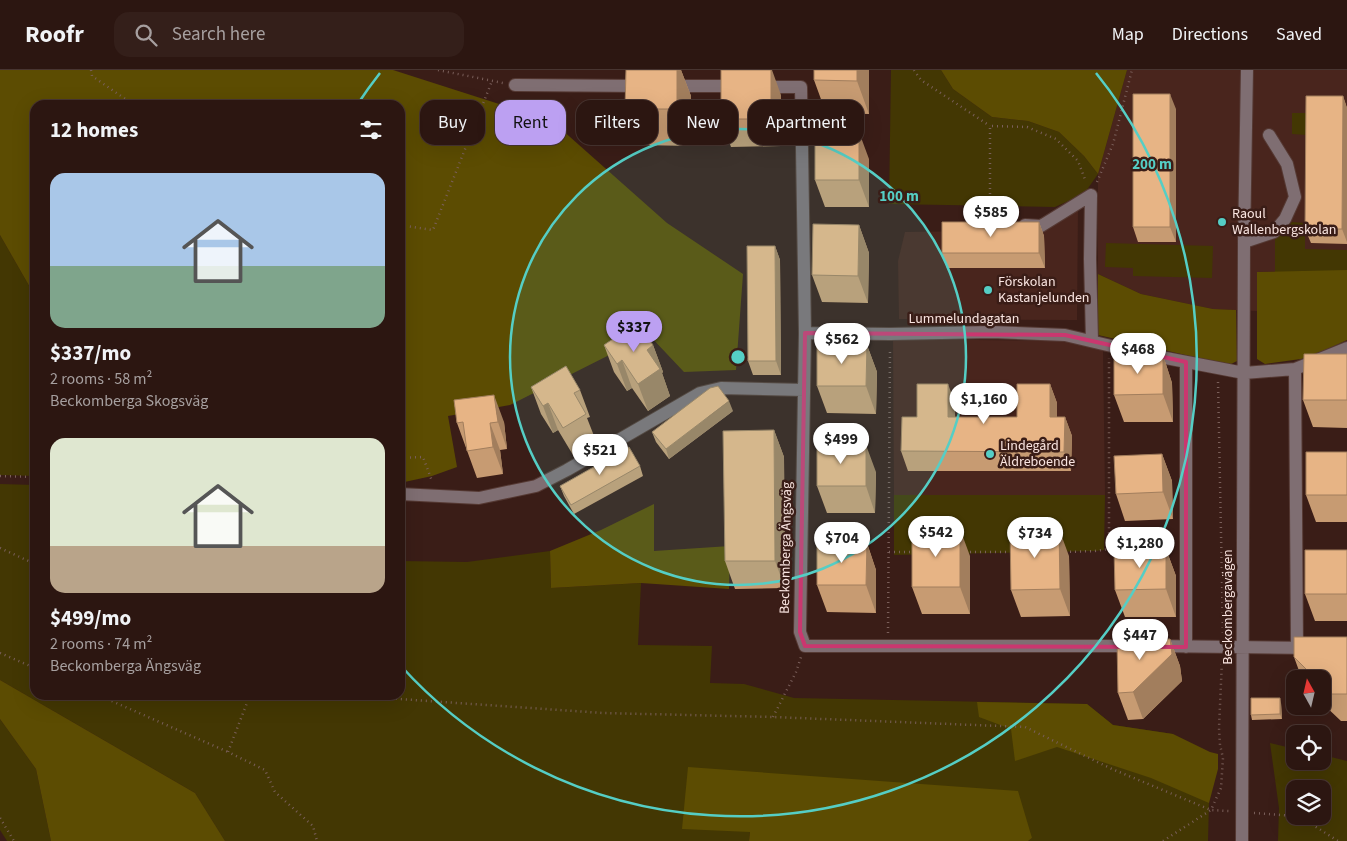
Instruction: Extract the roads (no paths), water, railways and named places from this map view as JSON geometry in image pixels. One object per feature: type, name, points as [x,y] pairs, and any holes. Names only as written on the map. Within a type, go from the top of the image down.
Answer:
[{"type":"street","name":"Beckombergavägen","points":[[1242,841],[1244,242],[1247,70]]},
{"type":"street","name":"Beckomberga Ängsväg","points":[[515,85],[801,87],[805,333],[800,632],[805,646],[1186,646]]},
{"type":"street","points":[[1244,242],[1274,232],[1285,219],[1296,197],[1287,164],[1269,135]]},
{"type":"street","points":[[1015,226],[1041,226],[1091,195],[1092,341]]},
{"type":"street","name":"Lummelundagatan","points":[[805,333],[992,332],[1066,335],[1244,373]]},
{"type":"street","points":[[1244,373],[1295,369],[1347,348]]},
{"type":"street","points":[[1186,362],[1186,646],[1327,648]]},
{"type":"street","points":[[1295,369],[1297,648]]},
{"type":"street","points":[[405,494],[479,498],[536,486],[700,393],[721,388],[804,390]]},
{"type":"place","name":"Raoul Wallenbergskolan","points":[[1222,222]]},
{"type":"place","name":"Förskolan Kastanjelunden","points":[[988,290]]},
{"type":"place","name":"Lindegård Äldreboende","points":[[990,454]]}]
